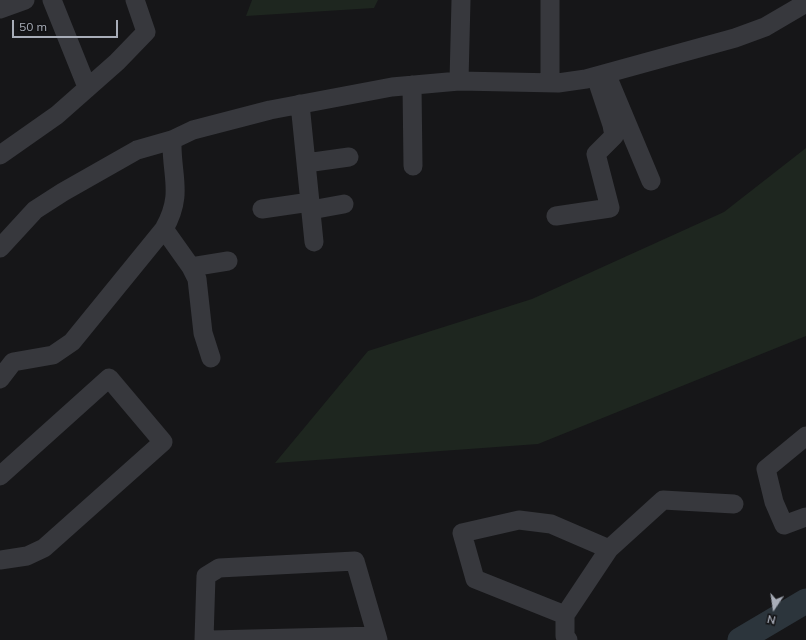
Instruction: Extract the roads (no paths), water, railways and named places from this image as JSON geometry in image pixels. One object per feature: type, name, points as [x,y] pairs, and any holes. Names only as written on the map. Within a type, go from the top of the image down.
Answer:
[{"type":"street","points":[[0,9],[25,0]]},
{"type":"street","points":[[52,0],[87,87]]},
{"type":"street","points":[[0,155],[57,115],[117,62],[146,32],[136,0]]},
{"type":"street","points":[[459,81],[461,0]]},
{"type":"street","points":[[550,0],[550,83]]},
{"type":"street","points":[[765,27],[806,3]]},
{"type":"street","points":[[0,248],[35,210],[136,150],[172,140],[193,130],[356,92],[459,81],[550,83],[601,75],[736,38],[765,27],[806,16]]},
{"type":"street","points":[[601,75],[651,181]]},
{"type":"street","points":[[556,216],[610,208],[596,154],[614,136],[601,75]]},
{"type":"street","points":[[412,85],[413,166]]},
{"type":"street","points":[[300,104],[314,242]]},
{"type":"street","points":[[0,379],[13,362],[53,355],[72,342],[164,229],[172,214],[176,199],[172,140]]},
{"type":"street","points":[[306,163],[349,157]]},
{"type":"street","points":[[262,209],[344,204]]},
{"type":"street","points":[[164,229],[191,267],[196,279],[203,333],[211,358]]},
{"type":"street","points":[[191,267],[228,261]]},
{"type":"street","points":[[0,476],[109,378],[163,442],[44,548],[27,556],[0,560]]},
{"type":"street","points":[[806,436],[766,469],[774,502],[784,525],[806,517]]},
{"type":"street","points":[[568,640],[565,636],[565,615],[609,549],[663,500],[707,501],[734,504]]},
{"type":"street","points":[[565,615],[475,579],[462,533],[519,520],[551,524],[609,549]]},
{"type":"street","points":[[204,640],[206,576],[219,568],[355,561],[377,638],[210,640]]},
{"type":"waterway","points":[[740,640],[806,601]]}]
